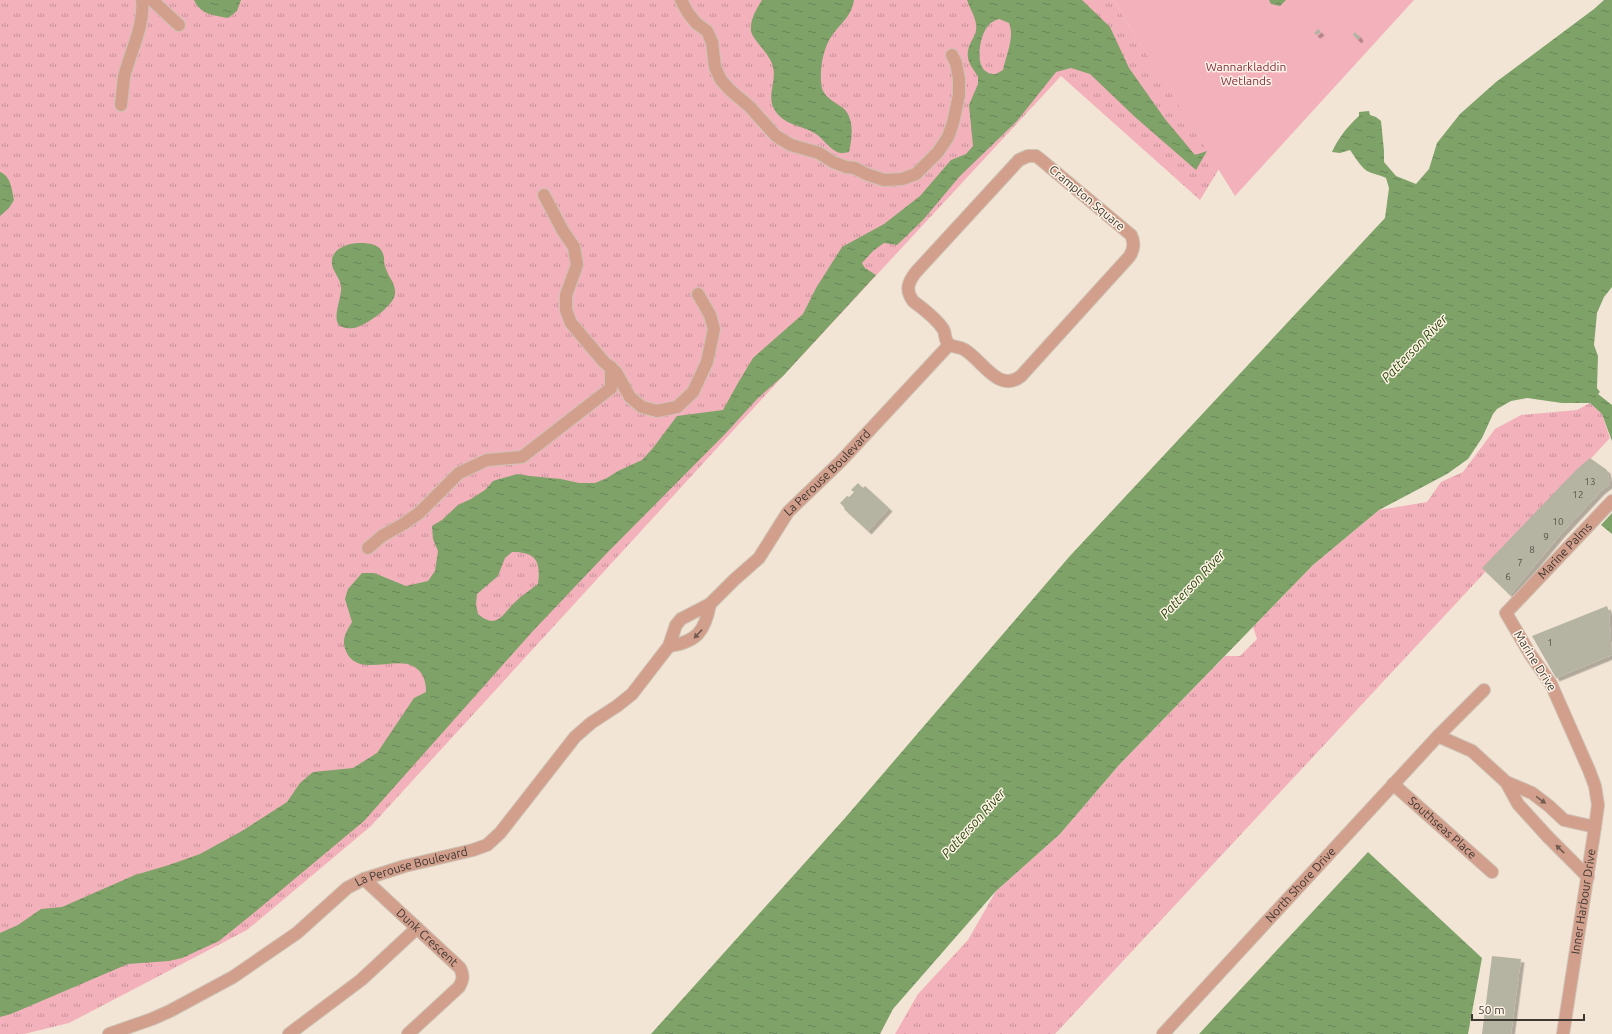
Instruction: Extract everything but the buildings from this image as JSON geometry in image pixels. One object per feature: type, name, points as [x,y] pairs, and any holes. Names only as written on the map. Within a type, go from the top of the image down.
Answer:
[{"type":"street","points":[[121,105],[124,77],[140,26],[142,0]]},
{"type":"street","points":[[152,0],[179,25]]},
{"type":"street","points":[[681,0],[692,18],[707,31],[712,42],[715,67],[721,80],[750,107],[776,136],[791,145],[820,153],[833,162],[846,167],[855,168],[866,174],[884,180],[902,179],[916,174],[938,152],[948,137],[953,124],[959,79],[956,63],[952,55]]},
{"type":"street","name":"Crampton Square","points":[[1034,156],[1040,159],[1132,237],[1134,249],[1129,257],[1018,378],[1008,382],[1001,380],[965,350],[949,345],[940,326],[909,295],[909,283],[916,272],[1022,158],[1034,156]]},
{"type":"street","points":[[544,195],[563,231],[574,247],[577,265],[566,295],[566,310],[571,323],[604,362],[619,377],[630,397],[642,407],[658,411],[676,407],[693,392],[707,362],[714,329],[710,314],[698,294]]},
{"type":"street","name":"La Perouse Boulevard","points":[[109,1034],[152,1020],[233,978],[296,933],[347,888],[364,879],[405,866],[473,850],[487,845],[500,833],[575,737],[591,723],[632,694],[669,646],[676,625],[681,619],[710,604],[761,556],[788,512],[841,461],[949,345]]},
{"type":"street","points":[[368,548],[382,536],[419,513],[458,474],[487,460],[522,457],[537,446],[611,388],[610,367]]},
{"type":"street","name":"Marine Palms","points":[[1517,601],[1612,501]]},
{"type":"street","name":"Marine Drive","points":[[1517,601],[1506,613],[1530,654],[1551,684],[1588,770]]},
{"type":"street","points":[[669,646],[686,642],[698,635],[706,622],[710,604]]},
{"type":"street","name":"North Shore Drive","points":[[1163,1034],[1393,784],[1484,690]]},
{"type":"street","points":[[1438,736],[1472,751],[1506,782],[1518,804],[1588,877]]},
{"type":"street","name":"Inner Harbour Drive","points":[[1563,1034],[1598,805],[1595,786],[1588,770]]},
{"type":"street","points":[[1506,782],[1532,793],[1564,820],[1595,827]]},
{"type":"street","name":"Southseas Place","points":[[1393,784],[1492,872]]},
{"type":"street","name":"Dunk Crescent","points":[[364,879],[460,968],[463,974],[462,981],[458,987],[408,1034]]},
{"type":"street","points":[[289,1034],[361,980],[417,928]]},
{"type":"green space","points":[[0,0],[1113,0],[1219,169],[1200,200],[1061,76],[783,376],[371,826],[247,930],[69,1023],[24,1034],[0,1034]]},
{"type":"green space","name":"Wannarkladdin Wetlands","points":[[1113,0],[1414,0],[1235,196]]},
{"type":"green space","points":[[1590,403],[1602,414],[1610,438],[1055,1034],[895,1034],[918,994],[968,940],[996,891],[1060,834],[1119,765],[1225,656],[1240,656],[1257,639],[1253,627],[1313,565],[1379,510],[1427,502],[1441,482],[1463,472],[1495,429],[1521,415],[1577,410]]},
{"type":"water","points":[[194,0],[241,0],[237,11],[228,18],[208,14],[200,9]]},
{"type":"water","points":[[762,0],[854,0],[849,14],[827,44],[823,56],[821,75],[821,86],[825,94],[843,108],[849,117],[852,135],[849,152],[837,152],[816,134],[789,123],[780,117],[776,112],[771,101],[774,79],[772,62],[751,31],[752,19]]},
{"type":"water","points":[[967,0],[1082,0],[1110,27],[1129,68],[1165,119],[1195,155],[1207,151],[1196,170],[1135,117],[1090,74],[1071,68],[1056,72],[1017,121],[960,176],[923,220],[897,245],[884,243],[873,251],[862,263],[865,268],[876,275],[783,376],[757,399],[726,433],[606,554],[532,632],[364,821],[219,941],[182,958],[169,961],[128,964],[11,1014],[0,1017],[0,933],[18,925],[41,909],[62,907],[135,875],[200,854],[242,831],[287,802],[300,783],[313,772],[353,768],[377,753],[414,698],[426,692],[426,688],[422,674],[413,666],[396,663],[367,665],[358,663],[351,659],[346,651],[344,640],[352,622],[345,599],[348,589],[362,573],[374,573],[406,586],[428,581],[435,571],[438,551],[433,539],[432,526],[442,520],[458,505],[485,490],[493,481],[517,474],[561,479],[579,483],[595,483],[642,460],[677,416],[723,410],[753,358],[803,314],[816,288],[842,247],[884,224],[920,196],[951,160],[966,154],[973,146],[969,105],[978,84],[978,76],[968,60],[968,52],[976,33],[976,26],[975,19]],"holes":[[[999,19],[1009,23],[1011,28],[1011,40],[1003,70],[996,74],[992,74],[988,73],[983,68],[979,57],[985,30],[990,23]],[[512,552],[527,554],[535,559],[539,569],[538,584],[516,601],[498,620],[489,621],[478,614],[476,604],[477,594],[498,576],[505,558]]]},
{"type":"water","points":[[1269,0],[1286,0],[1280,6],[1271,4]]},
{"type":"water","name":"Patterson River","points":[[1604,0],[1612,0],[1612,287],[1604,297],[1597,313],[1594,345],[1598,356],[1597,388],[1600,392],[1598,394],[1612,405],[1612,441],[1602,414],[1590,403],[1562,403],[1527,398],[1511,401],[1497,409],[1493,414],[1482,438],[1468,459],[1447,474],[1379,510],[1313,565],[1119,765],[1060,834],[996,891],[893,1009],[880,1034],[651,1034],[845,818],[1069,557],[1385,218],[1389,188],[1386,178],[1364,169],[1350,150],[1340,153],[1332,152],[1344,132],[1359,116],[1359,112],[1369,111],[1370,115],[1381,121],[1384,162],[1396,176],[1416,184],[1429,169],[1437,143],[1460,114],[1496,82]]},
{"type":"water","points":[[0,172],[9,180],[14,200],[9,208],[0,216]]},
{"type":"water","points":[[357,243],[374,245],[380,249],[384,257],[385,268],[395,290],[395,294],[390,304],[372,320],[354,328],[345,328],[339,325],[337,320],[341,286],[332,264],[332,259],[336,251],[340,248]]},
{"type":"water","points":[[1612,513],[1612,534],[1601,525]]},
{"type":"water","points":[[1368,852],[1482,958],[1468,1034],[1199,1034]]}]
